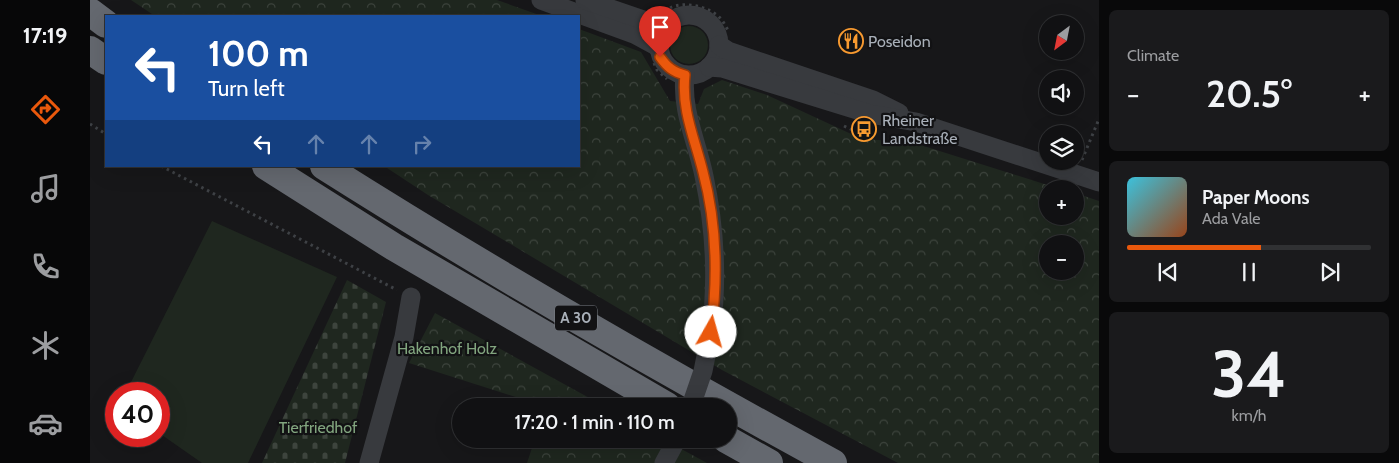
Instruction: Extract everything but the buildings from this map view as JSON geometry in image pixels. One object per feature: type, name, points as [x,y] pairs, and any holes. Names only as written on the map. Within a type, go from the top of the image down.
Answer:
[{"type":"highway","points":[[90,12],[105,23]]},
{"type":"highway","points":[[90,50],[105,60]]},
{"type":"highway","name":"A 30","points":[[268,167],[394,248],[654,398]]},
{"type":"highway","name":"A 30","points":[[326,167],[402,215],[670,374],[833,463]]},
{"type":"highway","points":[[737,445],[769,463]]},
{"type":"street","points":[[541,0],[634,34],[658,47]]},
{"type":"street","points":[[585,0],[655,24],[665,25]]},
{"type":"street","points":[[724,38],[715,61],[702,72],[685,75],[675,72],[666,66],[660,57],[658,39],[665,25],[697,7],[724,38],[728,51],[873,100],[916,122]]},
{"type":"street","points":[[709,67],[722,68],[870,114],[916,122],[1099,182]]},
{"type":"street","points":[[685,75],[685,109],[704,173],[712,217],[716,263],[711,332],[703,371],[694,398]]},
{"type":"street","points":[[369,463],[404,337],[411,298]]},
{"type":"street","points":[[664,463],[672,448]]},
{"type":"path","points":[[678,4],[697,7],[718,16],[724,38]]},
{"type":"path","points":[[1076,175],[1099,119]]},
{"type":"path","points":[[90,124],[105,133]]},
{"type":"path","points":[[163,167],[411,298]]},
{"type":"green space","points":[[131,0],[497,0],[539,15],[154,15]]},
{"type":"green space","points":[[689,26],[703,31],[708,45],[703,59],[689,64],[675,59],[670,45],[675,31]]},
{"type":"green space","points":[[580,29],[641,52],[670,101],[698,104],[704,89],[722,80],[767,95],[862,139],[911,142],[1039,182],[1039,225],[1084,225],[1084,196],[1099,201],[1099,463],[898,463],[722,370],[428,195],[386,167],[580,167]]},
{"type":"green space","points":[[212,221],[337,277],[248,463],[202,463],[170,441],[170,382],[131,382]]},
{"type":"green space","name":"Tierfriedhof","points":[[347,280],[386,302],[345,463],[262,463]]},
{"type":"green space","name":"Hakenhof Holz","points":[[435,313],[589,398],[519,398],[409,363]]},
{"type":"green space","points":[[532,448],[680,448],[707,463],[527,463]]},
{"type":"place","name":"Poseidon","points":[[851,41]]},
{"type":"place","name":"Rheiner Landstraße","points":[[864,129]]},
{"type":"route","points":[[660,57],[666,66],[675,72],[685,75],[685,109],[704,173],[712,217],[716,263],[711,332]]}]
